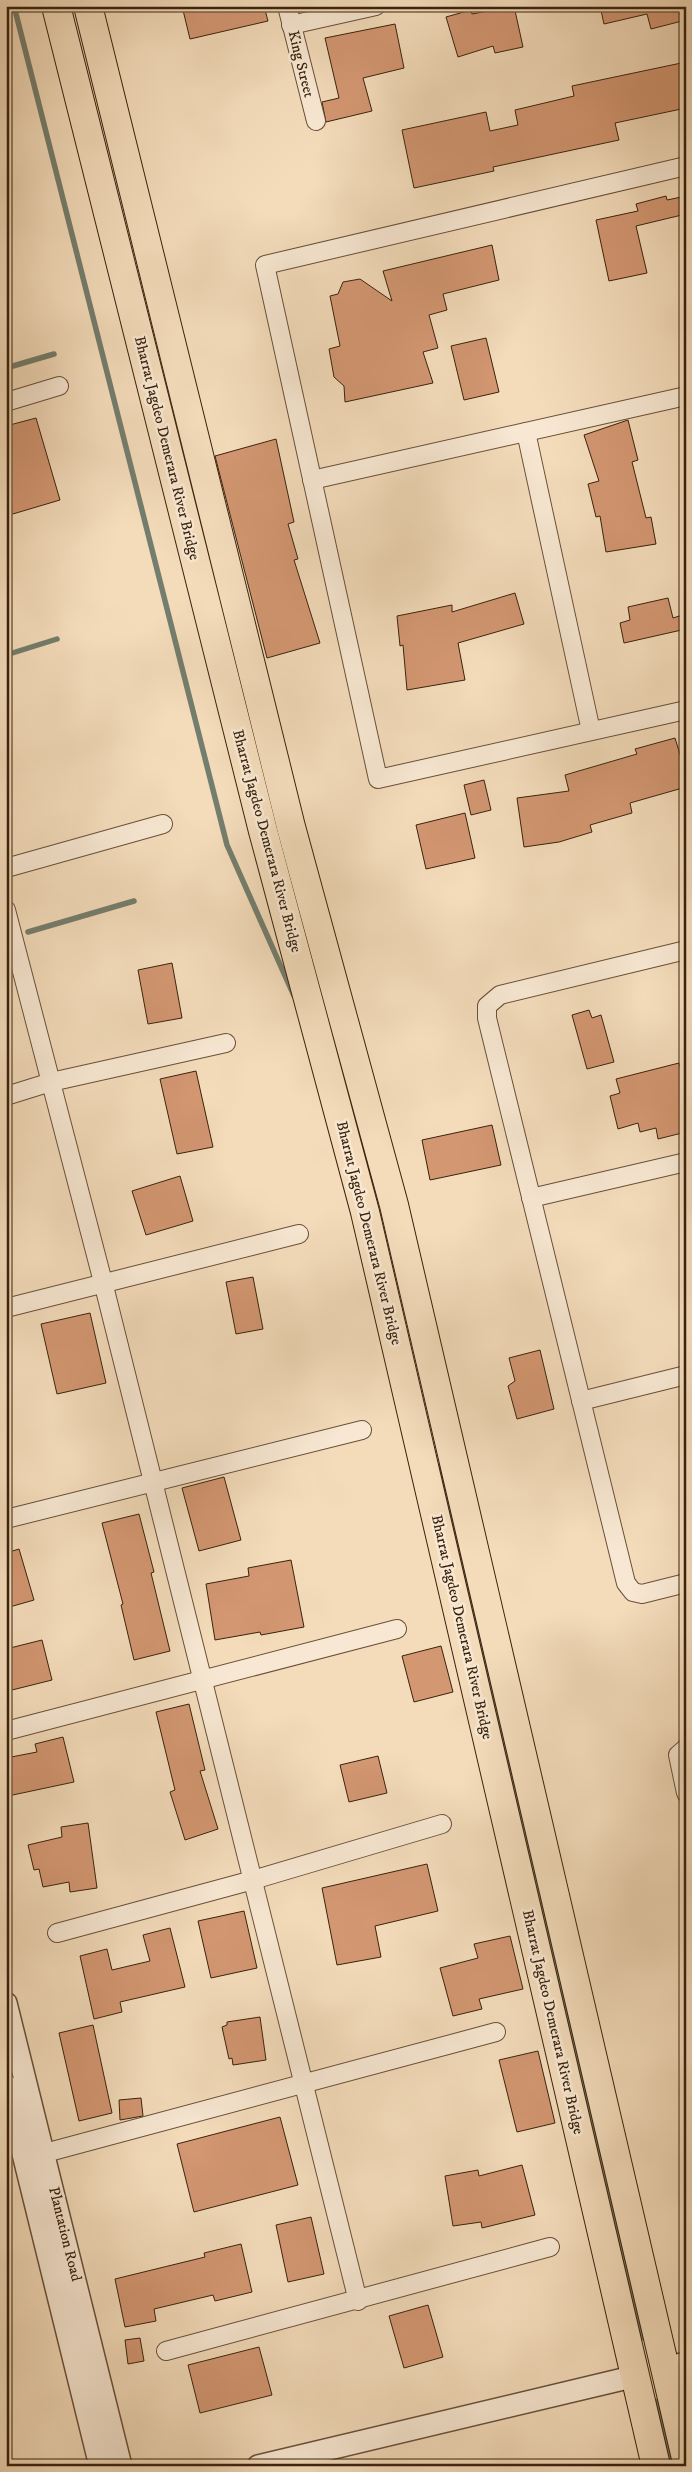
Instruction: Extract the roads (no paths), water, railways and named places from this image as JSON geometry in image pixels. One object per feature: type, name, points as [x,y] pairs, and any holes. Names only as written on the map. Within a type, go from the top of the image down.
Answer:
[{"type":"main road","name":"Bharrat Jagdeo Demerara River Bridge","points":[[56,6],[263,831],[365,1212],[623,2379],[656,2466]]},
{"type":"main road","name":"Bharrat Jagdeo Demerara River Bridge","points":[[88,6],[292,827],[394,1205],[675,2366],[686,2458]]},
{"type":"street","name":"King Street","points":[[287,6],[316,121]]},
{"type":"street","points":[[291,25],[376,6]]},
{"type":"street","points":[[686,166],[265,265],[378,779],[686,710]]},
{"type":"street","points":[[6,402],[59,386]]},
{"type":"street","points":[[312,480],[686,396]]},
{"type":"street","points":[[526,432],[591,731]]},
{"type":"street","points":[[6,868],[163,824]]},
{"type":"street","points":[[6,910],[103,1282],[358,2301]]},
{"type":"street","points":[[686,950],[500,994],[487,1006],[487,1018],[626,1583],[633,1592],[642,1594],[686,1583]]},
{"type":"street","points":[[6,1096],[51,1082],[226,1043]]},
{"type":"street","points":[[531,1198],[686,1162]]},
{"type":"street","points":[[6,1308],[299,1234]]},
{"type":"street","points":[[582,1401],[686,1375]]},
{"type":"street","points":[[6,1519],[154,1484],[362,1430]]},
{"type":"street","points":[[6,1732],[397,1628]]},
{"type":"street","points":[[686,1748],[678,1755],[686,1793]]},
{"type":"street","points":[[57,1933],[253,1880],[442,1824]]},
{"type":"street","name":"Plantation Road","points":[[6,2003],[45,2153],[121,2466]]},
{"type":"street","points":[[45,2153],[496,2032]]},
{"type":"street","name":"Plantation Road","points":[[6,2085],[100,2466]]},
{"type":"street","points":[[166,2351],[358,2301],[550,2247]]},
{"type":"street","points":[[258,2466],[623,2379]]},
{"type":"waterway","points":[[14,6],[227,845],[294,996]]},
{"type":"waterway","points":[[6,368],[54,354]]},
{"type":"waterway","points":[[6,655],[57,639]]},
{"type":"waterway","points":[[28,932],[134,901]]},
{"type":"waterway","points":[[361,1148],[372,1185]]},
{"type":"waterway","points":[[438,1467],[644,2338]]},
{"type":"waterway","points":[[658,2401],[672,2466]]}]
